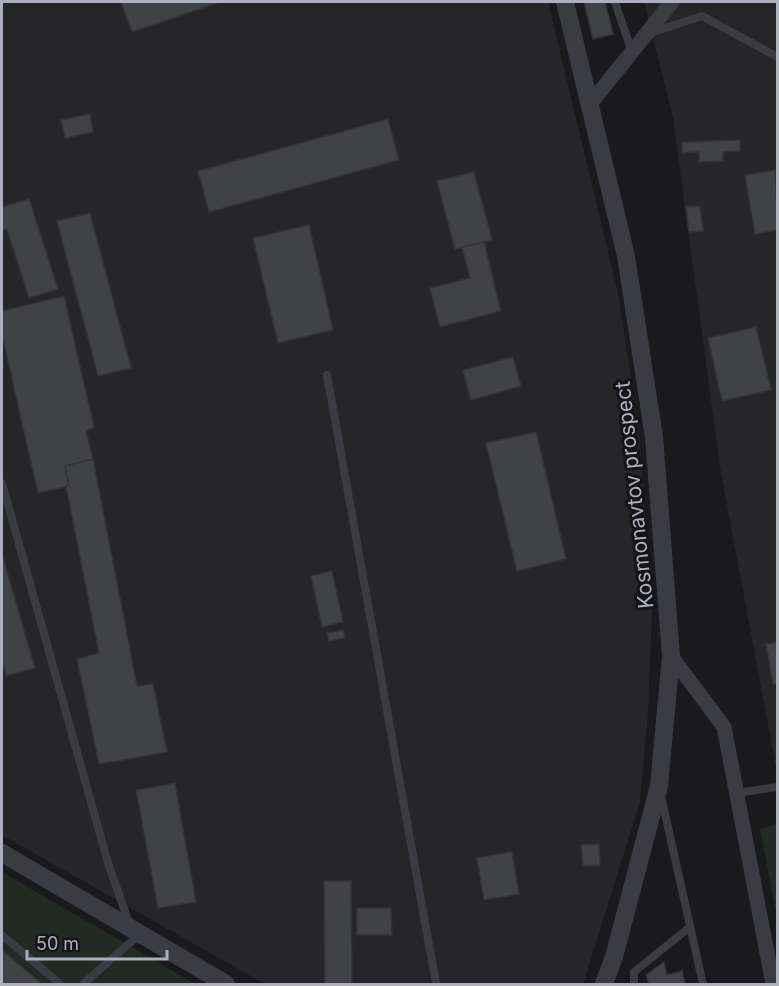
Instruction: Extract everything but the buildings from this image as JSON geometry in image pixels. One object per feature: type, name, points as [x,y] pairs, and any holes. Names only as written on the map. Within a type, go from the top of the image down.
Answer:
[{"type":"street","name":"Kosmonavtov prospect","points":[[565,2],[626,256],[654,437],[671,656],[659,786],[614,957],[604,984]]},
{"type":"street","points":[[590,104],[672,2]]},
{"type":"street","points":[[671,656],[724,727],[773,984]]},
{"type":"street","points":[[2,853],[135,933],[226,984]]},
{"type":"lane","points":[[615,2],[632,52]]},
{"type":"lane","points":[[646,35],[702,16],[777,57]]},
{"type":"lane","points":[[327,375],[436,984]]},
{"type":"lane","points":[[2,483],[108,863],[135,933],[83,984]]},
{"type":"lane","points":[[659,786],[703,984]]},
{"type":"lane","points":[[736,792],[777,787]]},
{"type":"lane","points":[[634,984],[634,972],[690,927]]},
{"type":"lane","points":[[2,935],[60,984]]},
{"type":"shaded area","points":[[2,2],[548,2],[618,293],[639,430],[652,612],[648,713],[640,802],[583,984],[265,984],[2,835]]},
{"type":"shaded area","points":[[644,2],[777,2],[777,773],[720,467],[673,118]]},
{"type":"shaded area","points":[[778,824],[777,917],[760,829]]},
{"type":"shaded area","points":[[2,872],[195,984],[2,984]]}]
